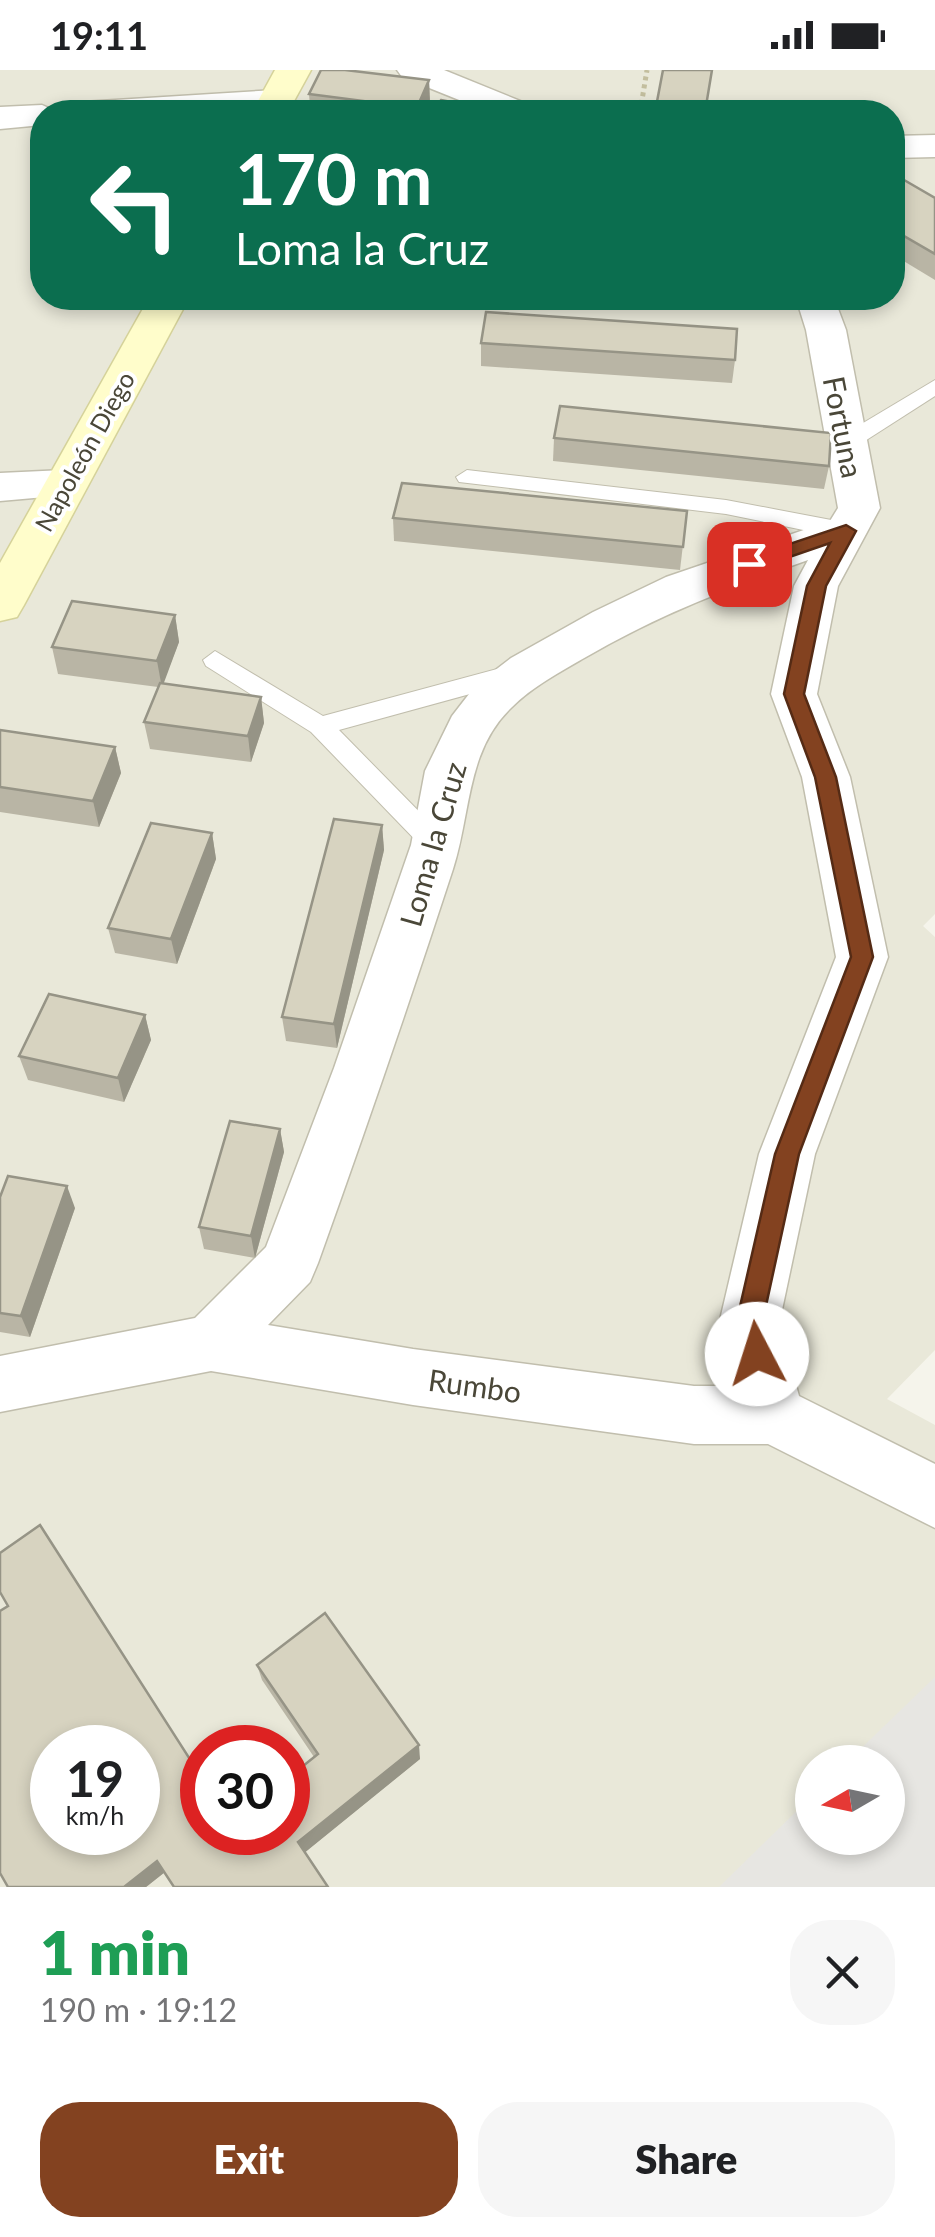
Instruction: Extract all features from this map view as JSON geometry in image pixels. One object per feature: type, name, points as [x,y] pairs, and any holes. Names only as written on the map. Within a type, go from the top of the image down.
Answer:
[{"type":"main road","name":"Napoleón Diego","points":[[0,605],[162,310]]},
{"type":"street","points":[[414,70],[488,100]]},
{"type":"street","points":[[214,100],[279,94]]},
{"type":"street","points":[[0,118],[30,116]]},
{"type":"street","points":[[905,147],[935,146]]},
{"type":"street","name":"Fortuna","points":[[773,1415],[749,1324],[787,1154],[862,957],[826,777],[794,694],[816,586],[859,508],[819,310]]},
{"type":"street","points":[[0,486],[64,484]]},
{"type":"street","name":"Loma la Cruz","points":[[211,1343],[288,1263],[361,1068],[436,845],[449,771],[468,728],[493,697],[527,670],[608,623],[682,588],[846,531]]},
{"type":"street","name":"Rumbo","points":[[0,1384],[211,1343],[414,1377],[694,1415],[773,1415],[935,1497]]},
{"type":"lane","points":[[846,443],[935,386]]},
{"type":"lane","points":[[467,477],[726,507],[846,531]]},
{"type":"lane","points":[[215,660],[320,726],[436,845]]},
{"type":"lane","points":[[320,726],[527,670]]},
{"type":"path","points":[[642,100],[647,70]]},
{"type":"shaded area","points":[[0,70],[935,70],[935,914],[923,926],[935,937],[935,1350],[887,1399],[935,1425],[935,1887],[0,1887]]},
{"type":"shaded area","points":[[935,1677],[935,1887],[719,1887],[795,1813],[795,1855],[905,1855],[905,1745],[865,1745]]},
{"type":"building","points":[[321,70],[429,80],[420,100],[356,100],[309,94]]},
{"type":"building","points":[[663,70],[712,70],[707,100],[657,100]]},
{"type":"building","points":[[905,181],[935,198],[935,254],[905,237]]},
{"type":"building","points":[[486,312],[737,329],[735,360],[481,343]]},
{"type":"building","points":[[560,406],[831,433],[829,466],[554,438]]},
{"type":"building","points":[[402,483],[687,511],[683,547],[393,518]]},
{"type":"building","points":[[72,601],[175,615],[157,661],[52,647]]},
{"type":"building","points":[[160,683],[261,697],[248,736],[144,722]]},
{"type":"building","points":[[0,730],[115,747],[93,801],[0,787]]},
{"type":"building","points":[[334,819],[382,825],[334,1024],[282,1017]]},
{"type":"building","points":[[151,823],[212,833],[171,939],[108,928]]},
{"type":"building","points":[[49,994],[145,1015],[118,1078],[19,1056]]},
{"type":"building","points":[[230,1121],[280,1129],[251,1236],[199,1227]]},
{"type":"building","points":[[8,1176],[67,1186],[21,1316],[0,1313],[0,1197]]},
{"type":"building","points":[[40,1525],[180,1744],[180,1855],[307,1855],[328,1887],[174,1887],[157,1861],[124,1887],[8,1887],[0,1873],[0,1611],[8,1606],[0,1592],[0,1553]]},
{"type":"building","points":[[325,1613],[419,1745],[310,1832],[310,1760],[318,1754],[310,1742],[310,1725],[298,1725],[257,1665]]},
{"type":"route","points":[[749,564],[846,531],[816,586],[794,694],[826,777],[862,957],[787,1154],[749,1324],[757,1354]]}]
